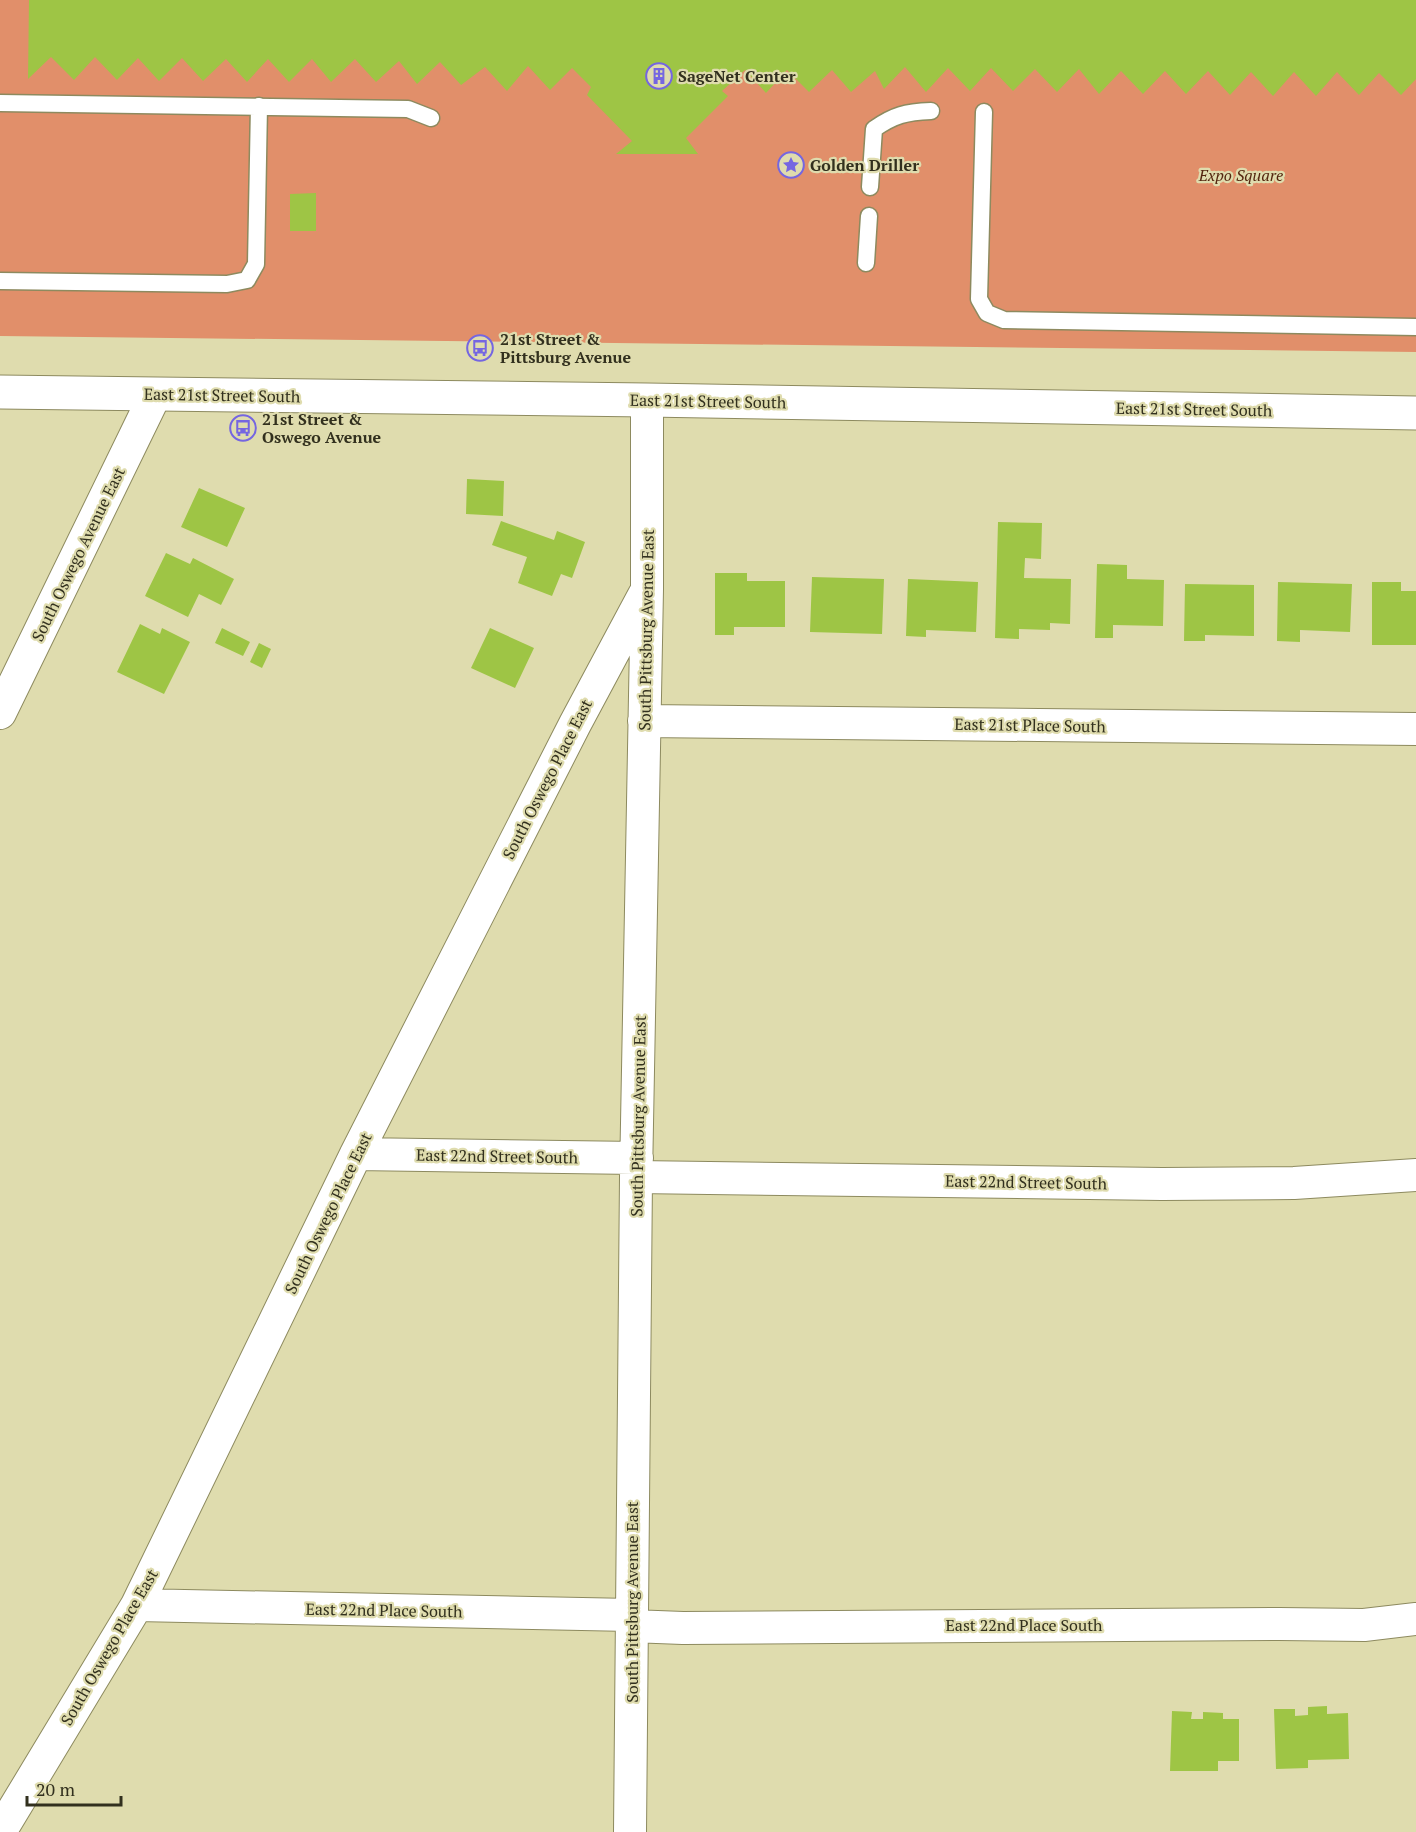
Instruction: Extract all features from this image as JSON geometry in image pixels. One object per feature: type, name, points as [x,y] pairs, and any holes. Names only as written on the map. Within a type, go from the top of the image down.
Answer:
[{"type":"main road","name":"East 21st Street South","points":[[0,392],[1416,413]]},
{"type":"street","name":"South Oswego Avenue East","points":[[4,699],[155,395]]},
{"type":"street","name":"South Pittsburg Avenue East","points":[[630,1832],[637,1167],[647,589],[647,400]]},
{"type":"street","name":"South Oswego Place East","points":[[0,1832],[137,1605],[356,1154],[575,724],[647,589]]},
{"type":"street","name":"East 21st Place South","points":[[644,721],[1416,729]]},
{"type":"street","name":"East 22nd Street South","points":[[356,1154],[637,1167],[1162,1184],[1293,1183],[1416,1174]]},
{"type":"street","name":"East 22nd Place South","points":[[137,1605],[631,1621],[694,1628],[1364,1625],[1416,1619]]},
{"type":"lane","points":[[0,103],[408,109],[431,118]]},
{"type":"lane","points":[[0,281],[227,284],[247,280],[256,264],[259,106]]},
{"type":"lane","points":[[870,187],[874,129],[891,117],[909,111],[931,111]]},
{"type":"lane","points":[[984,112],[979,299],[987,313],[1004,320],[1416,327]]},
{"type":"lane","points":[[866,263],[869,216]]},
{"type":"green space","name":"Expo Square","points":[[0,0],[1416,0],[1416,352],[0,336]]},
{"type":"building","name":"SageNet Center","points":[[29,0],[1416,0],[1416,79],[1401,95],[1379,73],[1359,95],[1337,72],[1316,96],[1294,72],[1273,96],[1251,72],[1230,95],[1208,71],[1186,94],[1165,71],[1143,94],[1121,71],[1099,94],[1079,69],[1057,92],[1035,69],[1013,91],[991,68],[970,91],[948,68],[926,92],[905,67],[884,89],[875,71],[851,92],[832,70],[809,92],[787,70],[766,93],[745,70],[722,91],[728,96],[686,138],[698,154],[616,154],[632,141],[587,95],[591,87],[572,68],[550,90],[528,66],[507,91],[485,67],[461,85],[440,62],[417,84],[399,61],[376,82],[355,59],[331,82],[312,59],[289,82],[268,59],[247,82],[226,59],[203,81],[182,58],[159,81],[138,58],[117,80],[95,57],[74,80],[51,57],[28,79]]},
{"type":"building","points":[[316,193],[316,231],[290,231],[290,194]]},
{"type":"building","points":[[467,479],[504,481],[503,516],[466,514]]},
{"type":"building","points":[[199,488],[245,508],[227,547],[181,527]]},
{"type":"building","points":[[501,521],[554,540],[557,531],[585,542],[572,578],[561,574],[552,596],[518,583],[527,557],[492,545]]},
{"type":"building","points":[[998,522],[1042,523],[1041,559],[1025,558],[1024,578],[1071,579],[1070,624],[1050,623],[1050,630],[1019,629],[1019,639],[995,638]]},
{"type":"building","points":[[166,553],[190,564],[193,558],[234,579],[221,605],[199,594],[188,617],[145,596]]},
{"type":"building","points":[[1097,564],[1127,565],[1127,579],[1164,580],[1163,626],[1113,625],[1113,638],[1095,638]]},
{"type":"building","points":[[715,573],[747,573],[747,581],[785,581],[785,627],[734,627],[734,635],[715,635]]},
{"type":"building","points":[[812,577],[884,579],[882,634],[810,632]]},
{"type":"building","points":[[908,579],[978,582],[976,632],[926,630],[926,637],[906,636]]},
{"type":"building","points":[[1278,582],[1352,584],[1350,632],[1300,630],[1300,642],[1277,641]]},
{"type":"building","points":[[1372,582],[1401,582],[1401,591],[1416,591],[1416,645],[1372,645]]},
{"type":"building","points":[[1185,584],[1254,585],[1254,636],[1205,635],[1205,641],[1184,641]]},
{"type":"building","points":[[140,624],[160,634],[162,628],[190,642],[164,694],[117,672]]},
{"type":"building","points":[[222,628],[250,642],[243,656],[215,643]]},
{"type":"building","points":[[490,628],[534,648],[515,688],[471,668]]},
{"type":"building","points":[[259,643],[271,649],[262,668],[250,662]]},
{"type":"building","points":[[1327,1706],[1327,1714],[1348,1713],[1349,1759],[1308,1760],[1308,1768],[1276,1769],[1274,1709],[1295,1709],[1295,1716],[1308,1715],[1308,1707]]},
{"type":"building","points":[[1172,1711],[1192,1712],[1191,1719],[1203,1719],[1203,1712],[1223,1713],[1223,1719],[1239,1719],[1239,1761],[1218,1761],[1218,1771],[1170,1771]]},
{"type":"place","name":"SageNet Center","points":[[659,76]]},
{"type":"place","name":"Golden Driller","points":[[791,165]]},
{"type":"place","name":"21st Street & Pittsburg Avenue","points":[[480,348]]},
{"type":"place","name":"21st Street & Oswego Avenue","points":[[243,428]]}]
